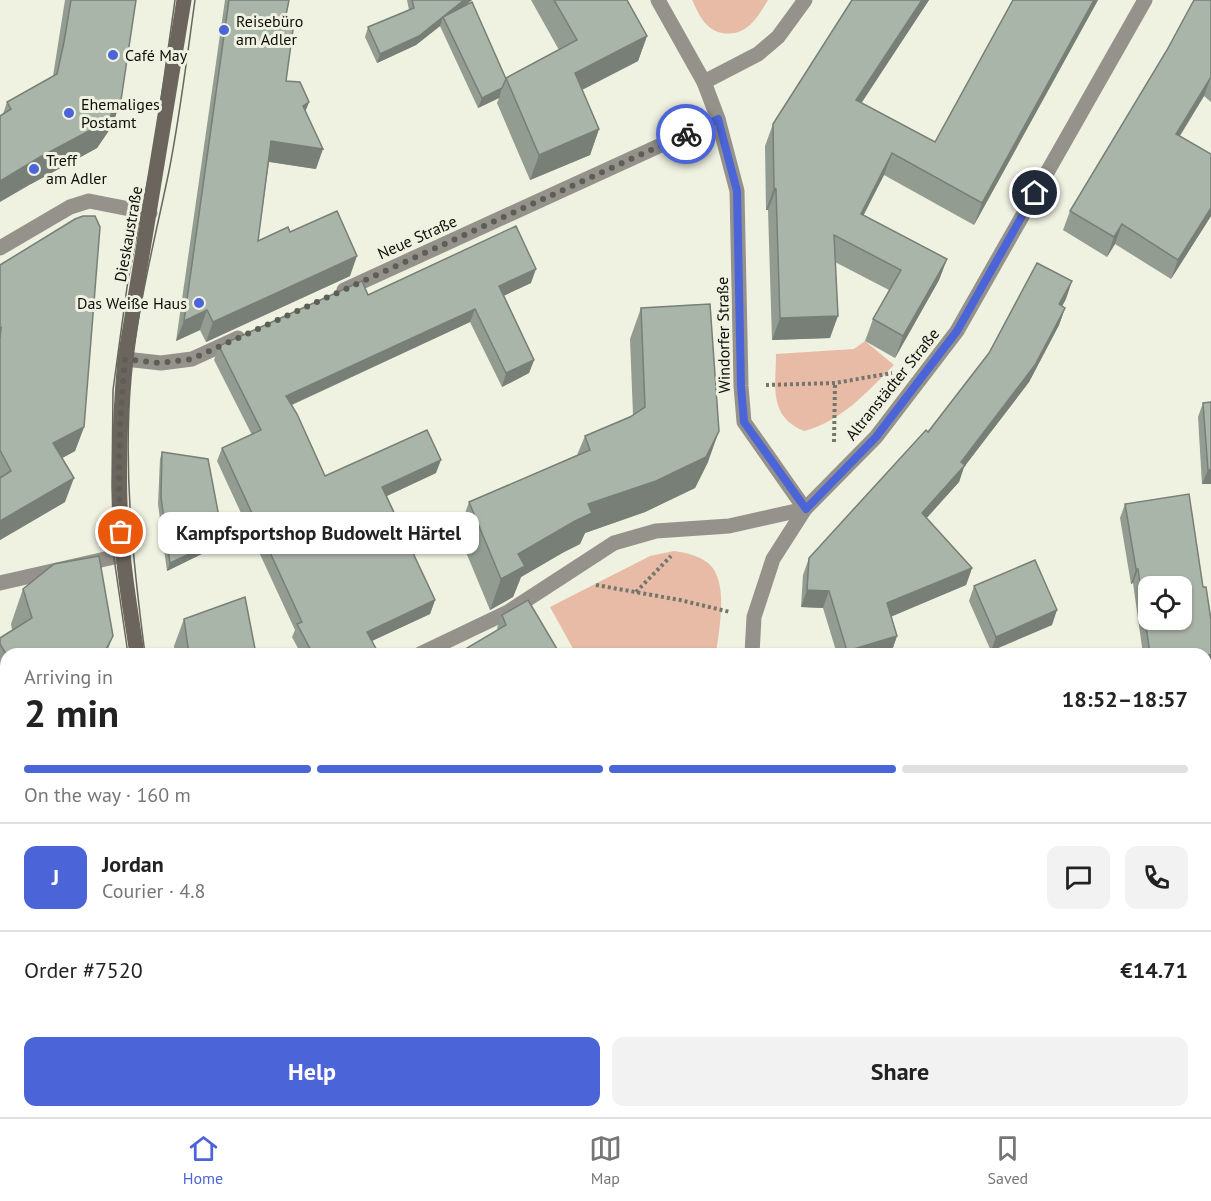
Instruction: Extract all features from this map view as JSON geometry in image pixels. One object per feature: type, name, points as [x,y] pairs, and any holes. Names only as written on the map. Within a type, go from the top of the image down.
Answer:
[{"type":"main road","name":"Dieskaustraße","points":[[135,648],[123,555],[119,470],[120,411],[125,359],[184,0]]},
{"type":"street","name":"Windorfer Straße","points":[[658,0],[704,82],[718,119],[737,191],[741,386],[744,422],[806,509]]},
{"type":"street","points":[[704,82],[758,54],[778,37],[805,0]]},
{"type":"street","name":"Altranstädter Straße","points":[[806,509],[876,437],[957,331],[1145,0]]},
{"type":"street","name":"Neue Straße","points":[[332,296],[718,119]]},
{"type":"street","points":[[0,248],[70,207],[89,201],[150,213]]},
{"type":"street","points":[[125,359],[160,363],[192,359],[256,330]]},
{"type":"street","points":[[434,648],[508,612],[614,543],[656,531],[729,526],[806,509]]},
{"type":"street","points":[[752,648],[754,617],[773,559],[806,509]]},
{"type":"street","points":[[0,583],[123,555]]},
{"type":"path","points":[[741,386],[835,383],[930,366]]},
{"type":"path","points":[[834,480],[835,383]]},
{"type":"path","points":[[635,592],[699,528]]},
{"type":"path","points":[[561,579],[754,617]]},
{"type":"shaded area","points":[[692,0],[768,0],[760,13],[745,29],[722,33],[704,22]]},
{"type":"shaded area","points":[[865,341],[894,365],[842,413],[804,431],[792,425],[779,409],[776,399],[776,354],[854,349]]},
{"type":"shaded area","points":[[674,551],[704,560],[712,567],[717,575],[721,597],[717,648],[573,648],[550,607],[650,556]]},
{"type":"building","points":[[71,0],[136,0],[121,100],[106,122],[0,181],[0,116],[11,109],[7,102],[57,74]]},
{"type":"building","points":[[229,0],[289,0],[285,20],[294,22],[286,81],[300,82],[309,102],[303,106],[323,149],[271,141],[258,241],[288,227],[290,232],[337,211],[357,256],[213,322],[207,310],[184,321]]},
{"type":"building","points":[[412,0],[464,0],[419,36],[380,54],[368,27],[414,8]]},
{"type":"building","points":[[554,0],[627,0],[647,36],[575,73],[599,129],[539,155],[506,78],[577,40]]},
{"type":"building","points":[[852,0],[922,0],[856,100],[935,142],[1013,0],[1094,0],[982,203],[892,153],[861,214],[947,259],[903,336],[873,319],[901,270],[834,235],[838,316],[780,318],[773,124]]},
{"type":"building","points":[[1194,0],[1211,0],[1211,77],[1176,134],[1211,154],[1211,208],[1178,260],[1122,224],[1114,237],[1070,211],[1167,50]]},
{"type":"building","points":[[472,2],[506,79],[502,88],[482,98],[443,17]]},
{"type":"building","points":[[83,216],[95,216],[100,227],[84,427],[53,443],[74,478],[0,521],[0,478],[11,471],[0,450],[0,265]]},
{"type":"building","points":[[516,226],[536,269],[499,286],[534,360],[506,373],[475,309],[286,396],[297,414],[325,476],[427,430],[441,460],[382,487],[435,600],[367,632],[376,648],[310,648],[297,624],[302,622],[222,448],[261,430],[219,346],[362,281],[368,295]]},
{"type":"building","points":[[1037,263],[1072,281],[1059,304],[1065,308],[1035,365],[961,462],[965,465],[922,513],[972,568],[887,603],[897,636],[857,648],[846,648],[829,591],[807,590],[809,558],[926,430],[928,432],[989,353]]},
{"type":"building","points":[[710,304],[719,431],[706,457],[656,481],[588,504],[592,513],[518,554],[525,566],[501,579],[469,502],[590,450],[585,436],[630,417],[645,407],[641,308]]},
{"type":"building","points":[[1211,402],[1211,470],[1208,470],[1203,403]]},
{"type":"building","points":[[162,452],[208,459],[223,538],[170,563],[161,497]]},
{"type":"building","points":[[1189,494],[1203,587],[1206,587],[1211,620],[1211,648],[1149,648],[1147,630],[1192,630],[1192,576],[1139,576],[1138,569],[1136,569],[1125,504]]},
{"type":"building","points":[[99,556],[113,636],[107,648],[2,648],[0,638],[32,618],[23,589],[54,564]]},
{"type":"building","points":[[1035,560],[1057,610],[996,637],[974,586]]},
{"type":"building","points":[[245,597],[255,648],[188,648],[184,619]]},
{"type":"building","points":[[528,600],[556,648],[467,648],[506,625],[502,615]]},
{"type":"tram line","points":[[127,648],[114,558],[113,390],[128,280],[154,149],[175,0]]},
{"type":"tram line","points":[[144,648],[133,550],[129,481],[131,377],[142,299],[177,129],[195,0]]},
{"type":"way so far","points":[[121,532],[120,411],[125,359],[160,363],[192,359],[686,134]]},
{"type":"place","name":"Reisebüro am Adler","points":[[224,30]]},
{"type":"place","name":"Café May","points":[[113,55]]},
{"type":"place","name":"Ehemaliges Postamt","points":[[69,113]]},
{"type":"place","name":"Treff am Adler","points":[[34,169]]},
{"type":"place","name":"Das Weiße Haus","points":[[199,303]]},
{"type":"place","name":"Kampfsportshop Budowelt Härtel","points":[[121,532]]},
{"type":"route","points":[[686,134],[718,119],[737,191],[741,386],[744,422],[806,509],[876,437],[957,331],[1035,193]]}]
